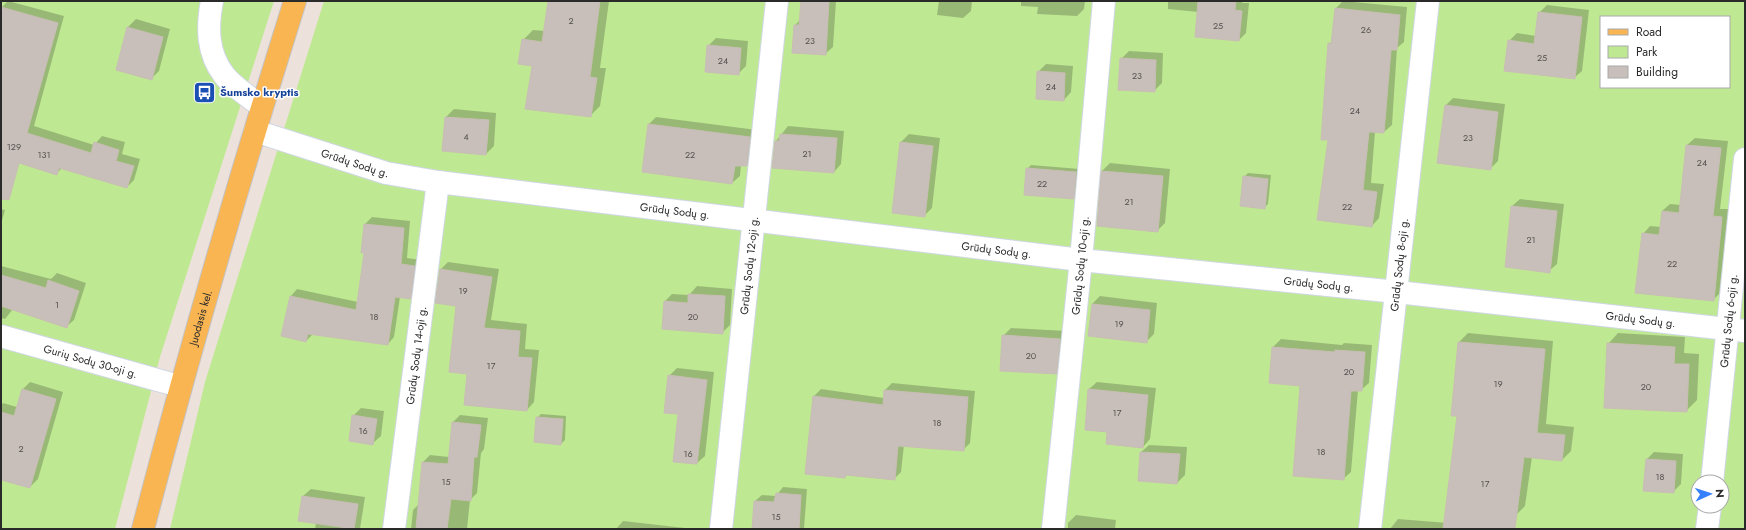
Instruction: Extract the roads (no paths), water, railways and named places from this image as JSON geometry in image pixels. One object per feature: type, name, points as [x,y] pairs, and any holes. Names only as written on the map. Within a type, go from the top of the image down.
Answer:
[{"type":"main road","name":"Juodasis kel.","points":[[143,529],[180,386],[295,1]]},
{"type":"street","points":[[212,1],[208,24],[210,43],[216,62],[224,76],[262,108]]},
{"type":"street","name":"Grūdų Sodų 12-oji g.","points":[[721,529],[777,1]]},
{"type":"street","name":"Grūdų Sodų 10-oji g.","points":[[1053,529],[1081,260],[1104,1]]},
{"type":"street","name":"Grūdų Sodų 8-oji g.","points":[[1370,529],[1428,1]]},
{"type":"street","name":"Grūdų Sodų g.","points":[[255,131],[386,173],[438,182],[1081,260],[1397,292],[1736,330]]},
{"type":"street","name":"Grūdų Sodų 6-oji g.","points":[[1713,474],[1736,330],[1745,159]]},
{"type":"street","name":"Grūdų Sodų 14-oji g.","points":[[394,529],[438,182]]},
{"type":"street","name":"Gurių Sodų 30-oji g.","points":[[1,336],[180,386]]},
{"type":"street","points":[[1707,529],[1709,514]]},
{"type":"place","name":"Šumsko kryptis","points":[[204,92]]}]
